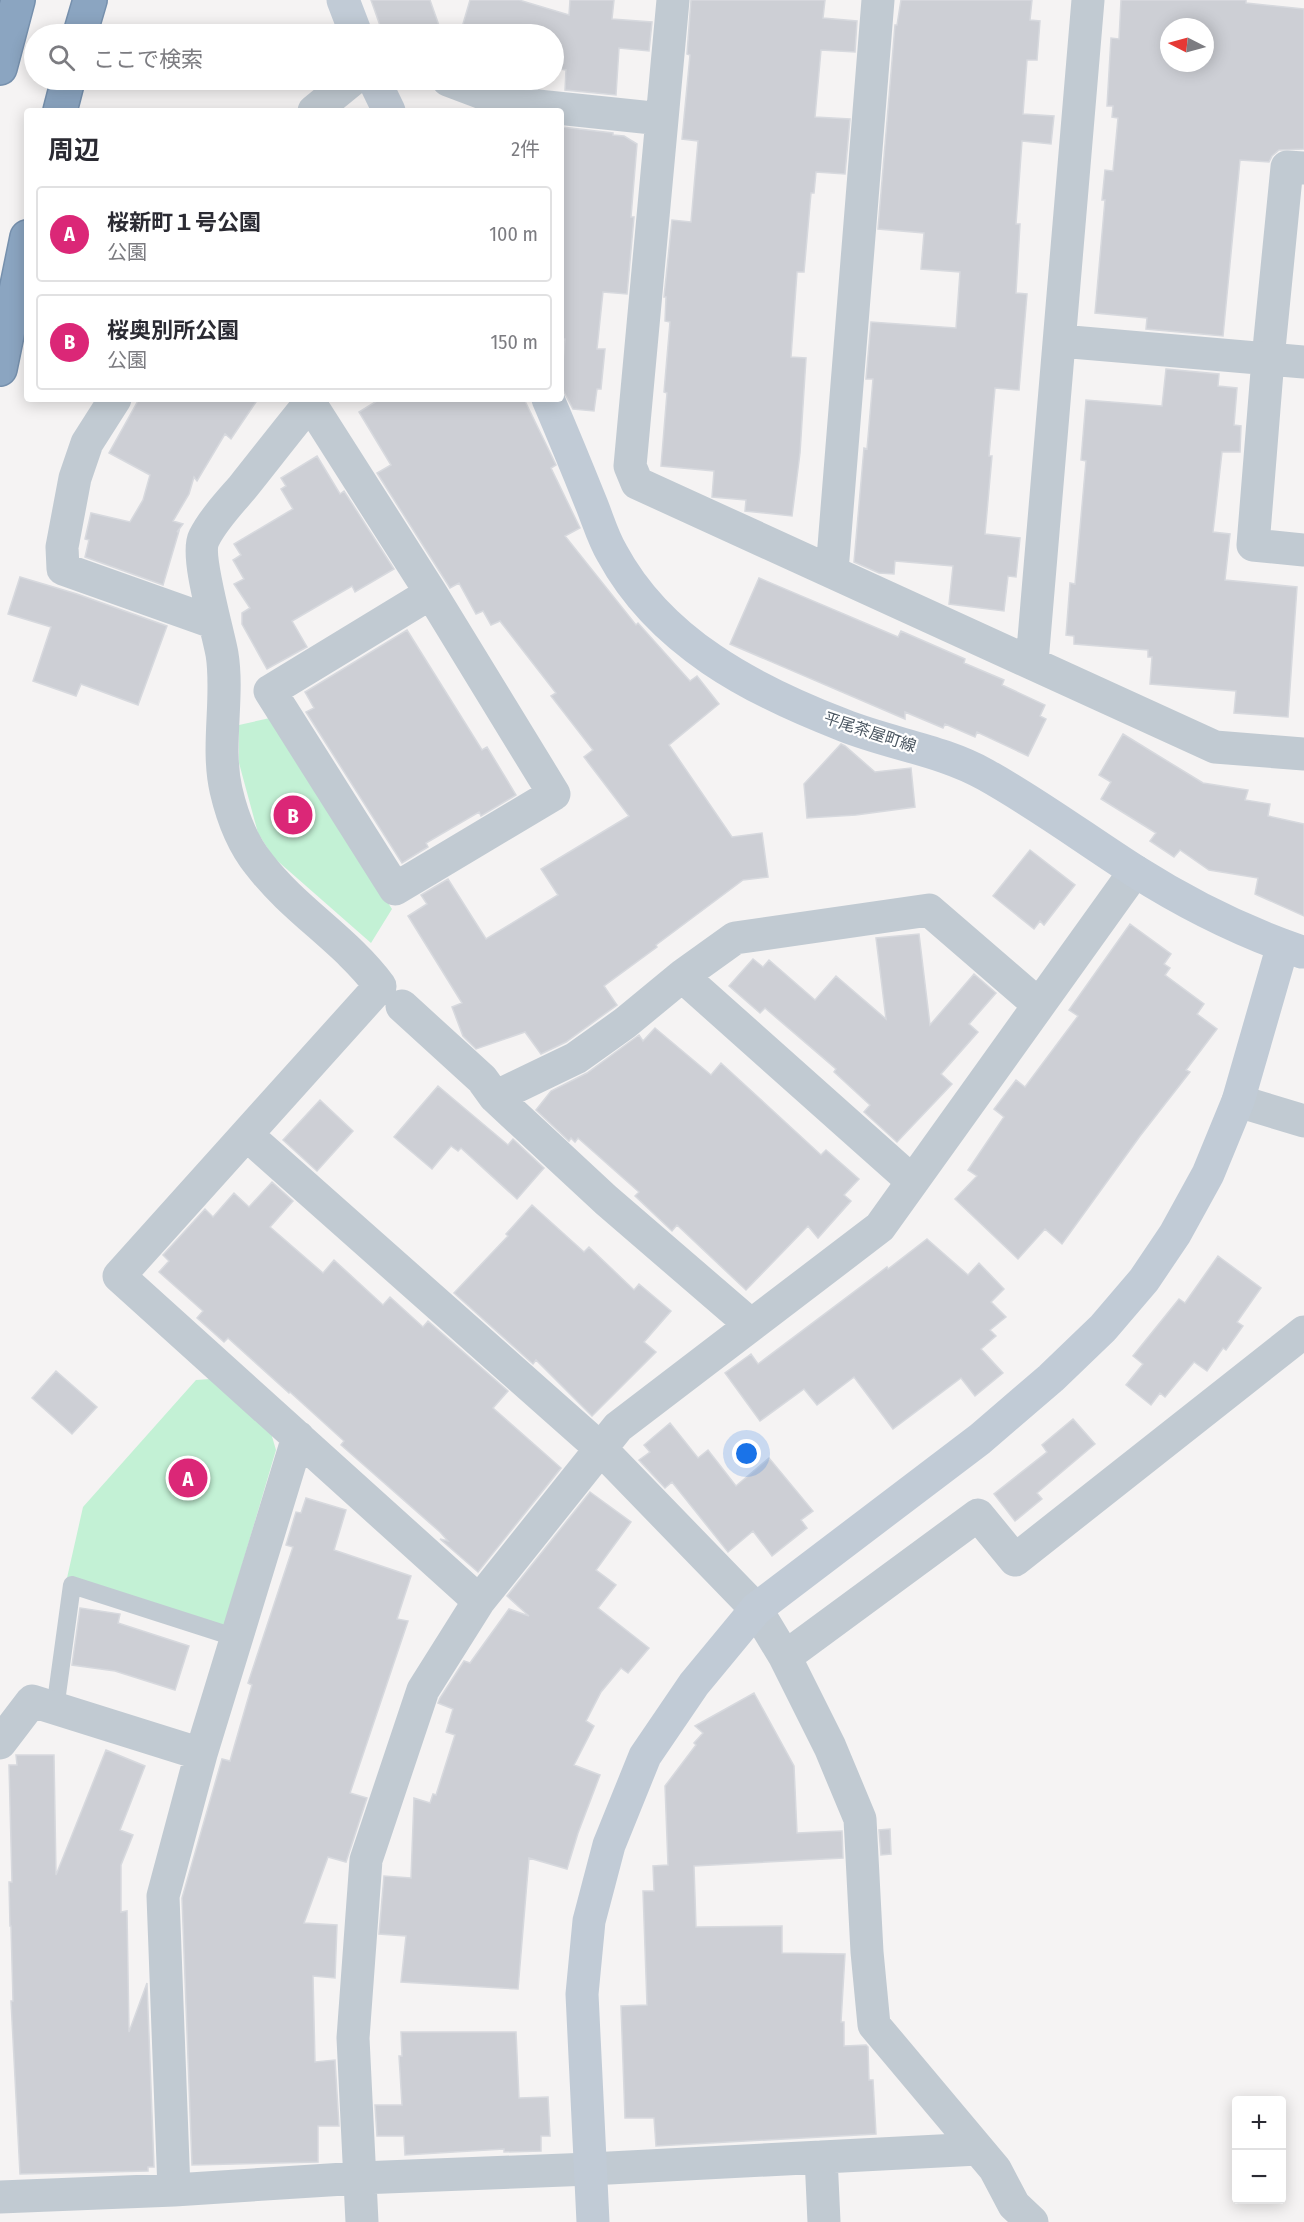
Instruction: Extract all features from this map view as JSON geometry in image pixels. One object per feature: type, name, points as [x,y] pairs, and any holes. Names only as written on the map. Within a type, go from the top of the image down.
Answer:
[{"type":"highway","points":[[0,68],[18,0]]},
{"type":"highway","points":[[83,24],[90,0]]},
{"type":"highway","points":[[61,108],[65,90]]},
{"type":"highway","points":[[0,369],[24,252]]},
{"type":"street","points":[[343,0],[352,24]]},
{"type":"street","points":[[673,0],[630,466],[638,483],[1215,747],[1304,754]]},
{"type":"street","points":[[832,572],[878,0]]},
{"type":"street","points":[[1032,662],[1088,0]]},
{"type":"street","points":[[318,108],[340,90]]},
{"type":"street","points":[[379,90],[388,108]]},
{"type":"street","points":[[475,90],[509,103],[557,108]]},
{"type":"street","points":[[564,109],[662,119]]},
{"type":"street","points":[[1304,168],[1287,167],[1253,545],[1304,550]]},
{"type":"street","points":[[1060,341],[1304,362]]},
{"type":"street","points":[[113,402],[87,443],[75,478],[62,546],[63,569],[215,623]]},
{"type":"street","points":[[311,402],[202,540],[202,568],[223,656],[222,765],[225,788],[239,830],[259,864],[365,966],[380,986],[119,1276],[479,1601]]},
{"type":"street","points":[[313,402],[431,593],[554,794],[396,889],[270,691],[431,593]]},
{"type":"street","name":"平尾茶屋町線","points":[[549,402],[610,552],[652,611],[700,652],[722,668],[800,709],[862,733],[931,752],[980,771],[1018,792],[1135,871],[1193,905],[1231,924],[1294,949]]},
{"type":"street","points":[[362,2222],[353,2038],[366,1860],[423,1690],[479,1601],[618,1427],[879,1227],[1135,871]]},
{"type":"street","points":[[495,1097],[576,1058],[626,1023],[682,976],[735,938],[929,910],[1039,1005]]},
{"type":"street","points":[[593,2222],[582,1994],[589,1921],[609,1845],[645,1756],[694,1684],[756,1609],[980,1439],[1051,1378],[1103,1328],[1144,1280],[1175,1234],[1208,1174],[1238,1101],[1294,949]]},
{"type":"street","points":[[682,976],[912,1181]]},
{"type":"street","points":[[402,1006],[482,1079],[495,1097],[606,1200],[751,1325]]},
{"type":"street","points":[[1238,1101],[1304,1121]]},
{"type":"street","points":[[248,1135],[601,1449],[756,1609],[785,1657],[830,1747],[860,1819],[867,1952],[874,2025],[995,2169],[1014,2205],[1032,2222]]},
{"type":"street","points":[[785,1657],[978,1515],[1015,1560],[1304,1332]]},
{"type":"street","points":[[174,2190],[163,1896],[201,1754],[298,1437]]},
{"type":"street","points":[[0,1743],[32,1701],[201,1754]]},
{"type":"street","points":[[0,2197],[978,2149]]},
{"type":"street","points":[[821,2157],[824,2222]]},
{"type":"lane","points":[[55,1709],[72,1585],[237,1638]]},
{"type":"green space","points":[[270,718],[392,909],[371,943],[273,857],[258,833],[239,763],[239,725]]},
{"type":"green space","points":[[210,1379],[271,1433],[276,1450],[224,1626],[67,1578],[83,1507],[196,1380]]},
{"type":"building","points":[[371,0],[430,0],[438,24],[379,24]]},
{"type":"building","points":[[470,0],[519,0],[569,15],[570,0],[614,0],[612,19],[652,22],[649,51],[619,48],[616,95],[565,90],[564,24],[463,24]]},
{"type":"building","points":[[691,0],[825,0],[823,18],[857,21],[855,52],[821,50],[815,117],[850,119],[845,174],[816,172],[814,193],[811,193],[804,272],[797,272],[791,357],[806,358],[800,453],[792,516],[745,511],[746,500],[712,497],[714,471],[661,466],[670,322],[665,321],[666,297],[664,297],[672,220],[691,222],[698,141],[682,139],[690,55],[687,54]]},
{"type":"building","points":[[901,0],[1032,0],[1030,20],[1040,21],[1037,60],[1027,60],[1023,114],[1054,116],[1051,144],[1022,141],[1016,224],[1020,224],[1016,293],[1027,294],[1019,390],[995,388],[989,456],[992,456],[985,534],[1020,538],[1016,577],[1008,576],[1004,611],[949,604],[953,566],[895,561],[894,574],[879,573],[854,562],[864,448],[867,449],[873,379],[866,379],[871,322],[956,328],[960,272],[921,269],[924,233],[878,229],[895,25],[897,25]]},
{"type":"building","points":[[1121,0],[1246,0],[1246,3],[1304,9],[1304,149],[1279,150],[1269,162],[1240,160],[1223,336],[1146,329],[1147,318],[1095,313],[1105,200],[1102,200],[1105,170],[1113,171],[1118,118],[1112,117],[1113,106],[1107,106],[1111,38],[1119,39]]},
{"type":"building","points":[[564,127],[613,133],[613,135],[624,136],[637,144],[631,217],[634,217],[627,294],[603,292],[597,349],[605,349],[601,389],[597,389],[594,411],[573,409],[564,392]]},
{"type":"building","points":[[1166,369],[1219,374],[1218,386],[1237,388],[1234,425],[1241,426],[1240,452],[1222,452],[1213,532],[1230,534],[1225,580],[1297,587],[1288,717],[1234,713],[1236,691],[1150,684],[1152,657],[1148,657],[1148,650],[1074,644],[1074,636],[1066,635],[1070,583],[1075,584],[1086,461],[1081,460],[1086,400],[1162,406]]},
{"type":"building","points":[[137,402],[256,402],[231,439],[225,434],[197,481],[194,477],[189,494],[173,521],[183,524],[177,532],[179,531],[163,585],[85,557],[89,540],[85,539],[91,513],[130,522],[143,500],[150,475],[109,453]]},
{"type":"building","points":[[375,402],[525,402],[556,465],[551,468],[580,528],[565,536],[636,625],[638,623],[690,681],[697,676],[719,704],[669,745],[732,837],[762,833],[768,877],[743,880],[656,945],[657,947],[604,986],[617,1005],[566,1042],[541,1054],[525,1032],[476,1049],[463,1036],[452,1007],[462,1003],[408,916],[427,904],[421,895],[448,879],[486,939],[558,895],[541,869],[629,816],[584,757],[593,750],[551,696],[556,693],[500,621],[491,625],[483,611],[476,614],[459,583],[450,588],[377,473],[391,465],[359,412]]},
{"type":"building","points":[[317,456],[340,494],[344,491],[394,569],[355,592],[352,586],[292,621],[307,647],[267,669],[242,624],[242,613],[250,608],[234,584],[244,579],[233,560],[241,555],[234,544],[293,509],[281,489],[286,486],[281,478]]},
{"type":"building","points":[[20,577],[77,594],[167,626],[138,705],[81,684],[76,696],[33,681],[51,627],[8,614]]},
{"type":"building","points":[[759,578],[898,637],[901,631],[965,659],[964,663],[1004,680],[1002,685],[1045,705],[1040,716],[1046,719],[1028,756],[977,732],[975,737],[945,724],[943,728],[905,712],[905,719],[730,644]]},
{"type":"building","points":[[407,630],[482,750],[487,747],[516,795],[481,816],[479,812],[426,843],[428,847],[402,863],[306,712],[314,708],[305,692]]},
{"type":"building","points":[[1123,734],[1203,783],[1248,790],[1245,800],[1270,804],[1268,816],[1304,824],[1304,916],[1255,894],[1258,878],[1209,870],[1180,850],[1174,857],[1150,841],[1156,833],[1101,799],[1111,782],[1099,775]]},
{"type":"building","points":[[841,744],[875,772],[911,768],[915,807],[856,815],[807,818],[804,784]]},
{"type":"building","points":[[1030,850],[1075,885],[1044,925],[1040,921],[1034,929],[993,896]]},
{"type":"building","points":[[1130,924],[1171,954],[1164,964],[1170,968],[1165,975],[1204,1004],[1197,1014],[1217,1029],[1186,1070],[1190,1072],[1140,1136],[1062,1244],[1045,1229],[1018,1259],[955,1199],[977,1176],[968,1170],[1004,1117],[994,1109],[1016,1080],[1025,1087],[1078,1016],[1069,1010]]},
{"type":"building","points":[[919,934],[930,1025],[974,974],[996,993],[969,1024],[978,1032],[941,1074],[952,1084],[897,1142],[864,1112],[870,1105],[834,1072],[836,1069],[765,1008],[760,1013],[729,986],[753,959],[763,967],[769,960],[815,1000],[836,976],[886,1019],[876,938]]},
{"type":"building","points":[[655,1028],[711,1075],[721,1063],[821,1155],[826,1150],[859,1179],[844,1195],[851,1201],[818,1238],[808,1226],[746,1290],[677,1225],[672,1231],[635,1196],[639,1192],[578,1138],[575,1142],[571,1138],[569,1141],[536,1110],[551,1091],[587,1073],[639,1035],[643,1041]]},
{"type":"building","points":[[438,1086],[508,1145],[513,1139],[544,1168],[517,1199],[461,1148],[458,1151],[451,1146],[432,1169],[394,1137]]},
{"type":"building","points":[[320,1100],[353,1131],[317,1171],[283,1140]]},
{"type":"building","points":[[272,1182],[293,1201],[270,1227],[323,1273],[334,1260],[383,1305],[390,1297],[423,1327],[428,1321],[508,1391],[493,1408],[561,1468],[478,1572],[440,1539],[448,1541],[440,1532],[341,1445],[344,1441],[290,1392],[228,1338],[224,1342],[197,1318],[203,1311],[159,1272],[169,1261],[163,1255],[205,1209],[213,1217],[234,1193],[249,1207]]},
{"type":"building","points":[[532,1205],[584,1252],[589,1247],[634,1290],[639,1284],[671,1311],[644,1342],[656,1352],[592,1416],[536,1360],[533,1364],[454,1293],[508,1236],[506,1234]]},
{"type":"building","points":[[927,1239],[968,1275],[979,1263],[1004,1289],[991,1302],[1006,1317],[990,1330],[996,1336],[981,1349],[1003,1373],[975,1396],[961,1378],[893,1429],[854,1377],[817,1405],[804,1389],[760,1421],[725,1373],[751,1354],[758,1364]]},
{"type":"building","points":[[1218,1256],[1261,1288],[1237,1322],[1243,1326],[1226,1350],[1223,1348],[1207,1371],[1194,1362],[1165,1397],[1160,1393],[1151,1405],[1126,1385],[1143,1364],[1133,1356],[1179,1299],[1185,1303]]},
{"type":"building","points":[[56,1371],[97,1407],[72,1434],[32,1398]]},
{"type":"building","points":[[1073,1419],[1095,1444],[1037,1493],[1042,1499],[1015,1521],[994,1494],[1047,1452],[1042,1445]]},
{"type":"building","points":[[670,1423],[698,1458],[708,1450],[736,1486],[769,1458],[813,1511],[801,1520],[807,1528],[772,1556],[753,1531],[728,1552],[672,1482],[665,1488],[639,1460],[650,1452],[644,1445]]},
{"type":"building","points":[[590,1492],[631,1522],[596,1570],[616,1585],[598,1608],[649,1648],[628,1673],[621,1668],[601,1692],[586,1721],[594,1726],[574,1765],[600,1775],[567,1869],[529,1858],[518,1989],[401,1982],[406,1936],[379,1934],[384,1876],[411,1878],[414,1798],[430,1803],[433,1794],[436,1795],[455,1735],[446,1732],[453,1709],[438,1703],[464,1661],[470,1663],[509,1609],[529,1616],[507,1596]]},
{"type":"building","points":[[306,1498],[346,1510],[334,1550],[411,1576],[397,1619],[408,1621],[350,1793],[367,1798],[346,1862],[328,1857],[304,1923],[337,1925],[335,1978],[313,1976],[315,2062],[335,2060],[339,2126],[318,2126],[318,2162],[192,2165],[182,1898],[222,1759],[230,1761],[252,1685],[248,1683],[293,1547],[286,1545],[296,1512],[301,1513]]},
{"type":"building","points":[[80,1608],[120,1614],[118,1623],[189,1646],[175,1690],[115,1671],[72,1665]]},
{"type":"building","points":[[754,1693],[794,1766],[797,1833],[842,1831],[843,1858],[694,1866],[696,1927],[782,1926],[782,1953],[845,1954],[841,2022],[844,2022],[844,2046],[866,2045],[868,2047],[869,2080],[873,2080],[876,2134],[656,2146],[654,2118],[625,2118],[621,2006],[647,2005],[643,1891],[654,1891],[653,1866],[668,1865],[665,1786],[703,1733],[695,1726]]},
{"type":"building","points":[[106,1750],[145,1766],[120,1830],[133,1835],[121,1865],[121,1912],[127,1911],[129,2032],[147,1983],[154,2167],[148,2167],[148,2171],[20,2174],[11,2001],[13,2001],[9,1882],[12,1882],[9,1765],[17,1765],[16,1755],[54,1755],[56,1875]]},
{"type":"building","points":[[890,1829],[891,1854],[881,1855],[879,1830]]},
{"type":"building","points":[[401,2032],[516,2032],[519,2098],[548,2097],[550,2136],[541,2136],[541,2151],[504,2152],[504,2149],[405,2155],[404,2136],[377,2136],[375,2105],[402,2105],[399,2056],[402,2056]]},
{"type":"place","name":"桜奥別所公園","points":[[293,815]]},
{"type":"place","name":"桜新町１号公園","points":[[188,1478]]}]
